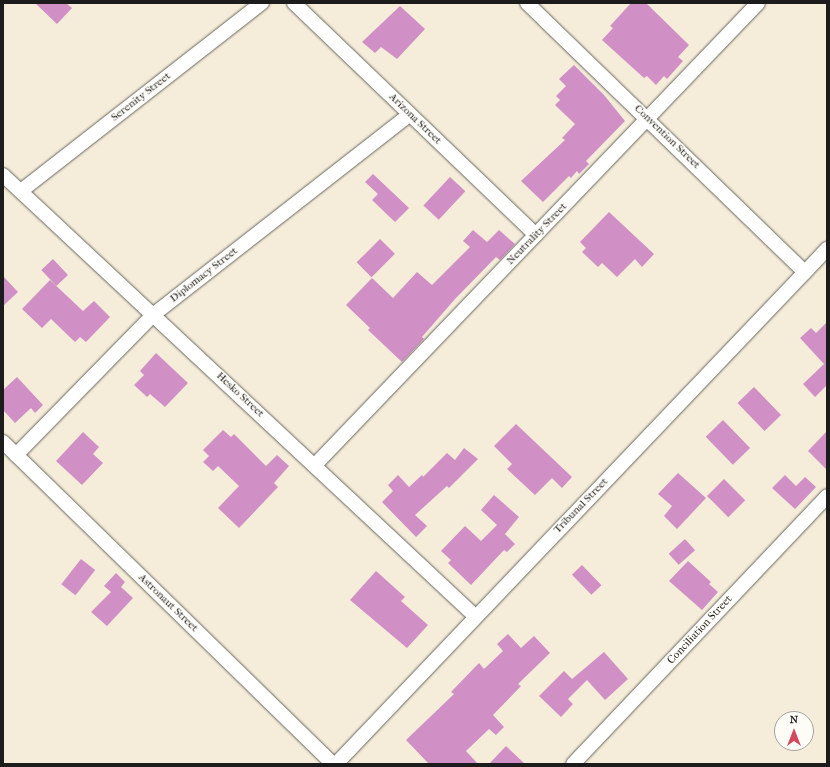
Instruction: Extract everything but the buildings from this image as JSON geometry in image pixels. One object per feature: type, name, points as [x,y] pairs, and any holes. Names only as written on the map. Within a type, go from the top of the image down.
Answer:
[{"type":"street","name":"Serenity Street","points":[[21,191],[262,3]]},
{"type":"street","name":"Arizona Street","points":[[294,3],[536,235]]},
{"type":"street","name":"Convention Street","points":[[527,3],[648,118],[805,272]]},
{"type":"street","name":"Neutrality Street","points":[[315,465],[758,3]]},
{"type":"street","name":"Diplomacy Street","points":[[16,455],[153,315],[410,114]]},
{"type":"street","name":"Hesko Street","points":[[3,175],[476,617]]},
{"type":"street","name":"Tribunal Street","points":[[334,764],[827,249]]},
{"type":"street","name":"Astronaut Street","points":[[3,442],[334,764]]},
{"type":"street","name":"Conciliation Street","points":[[573,764],[827,496]]}]
